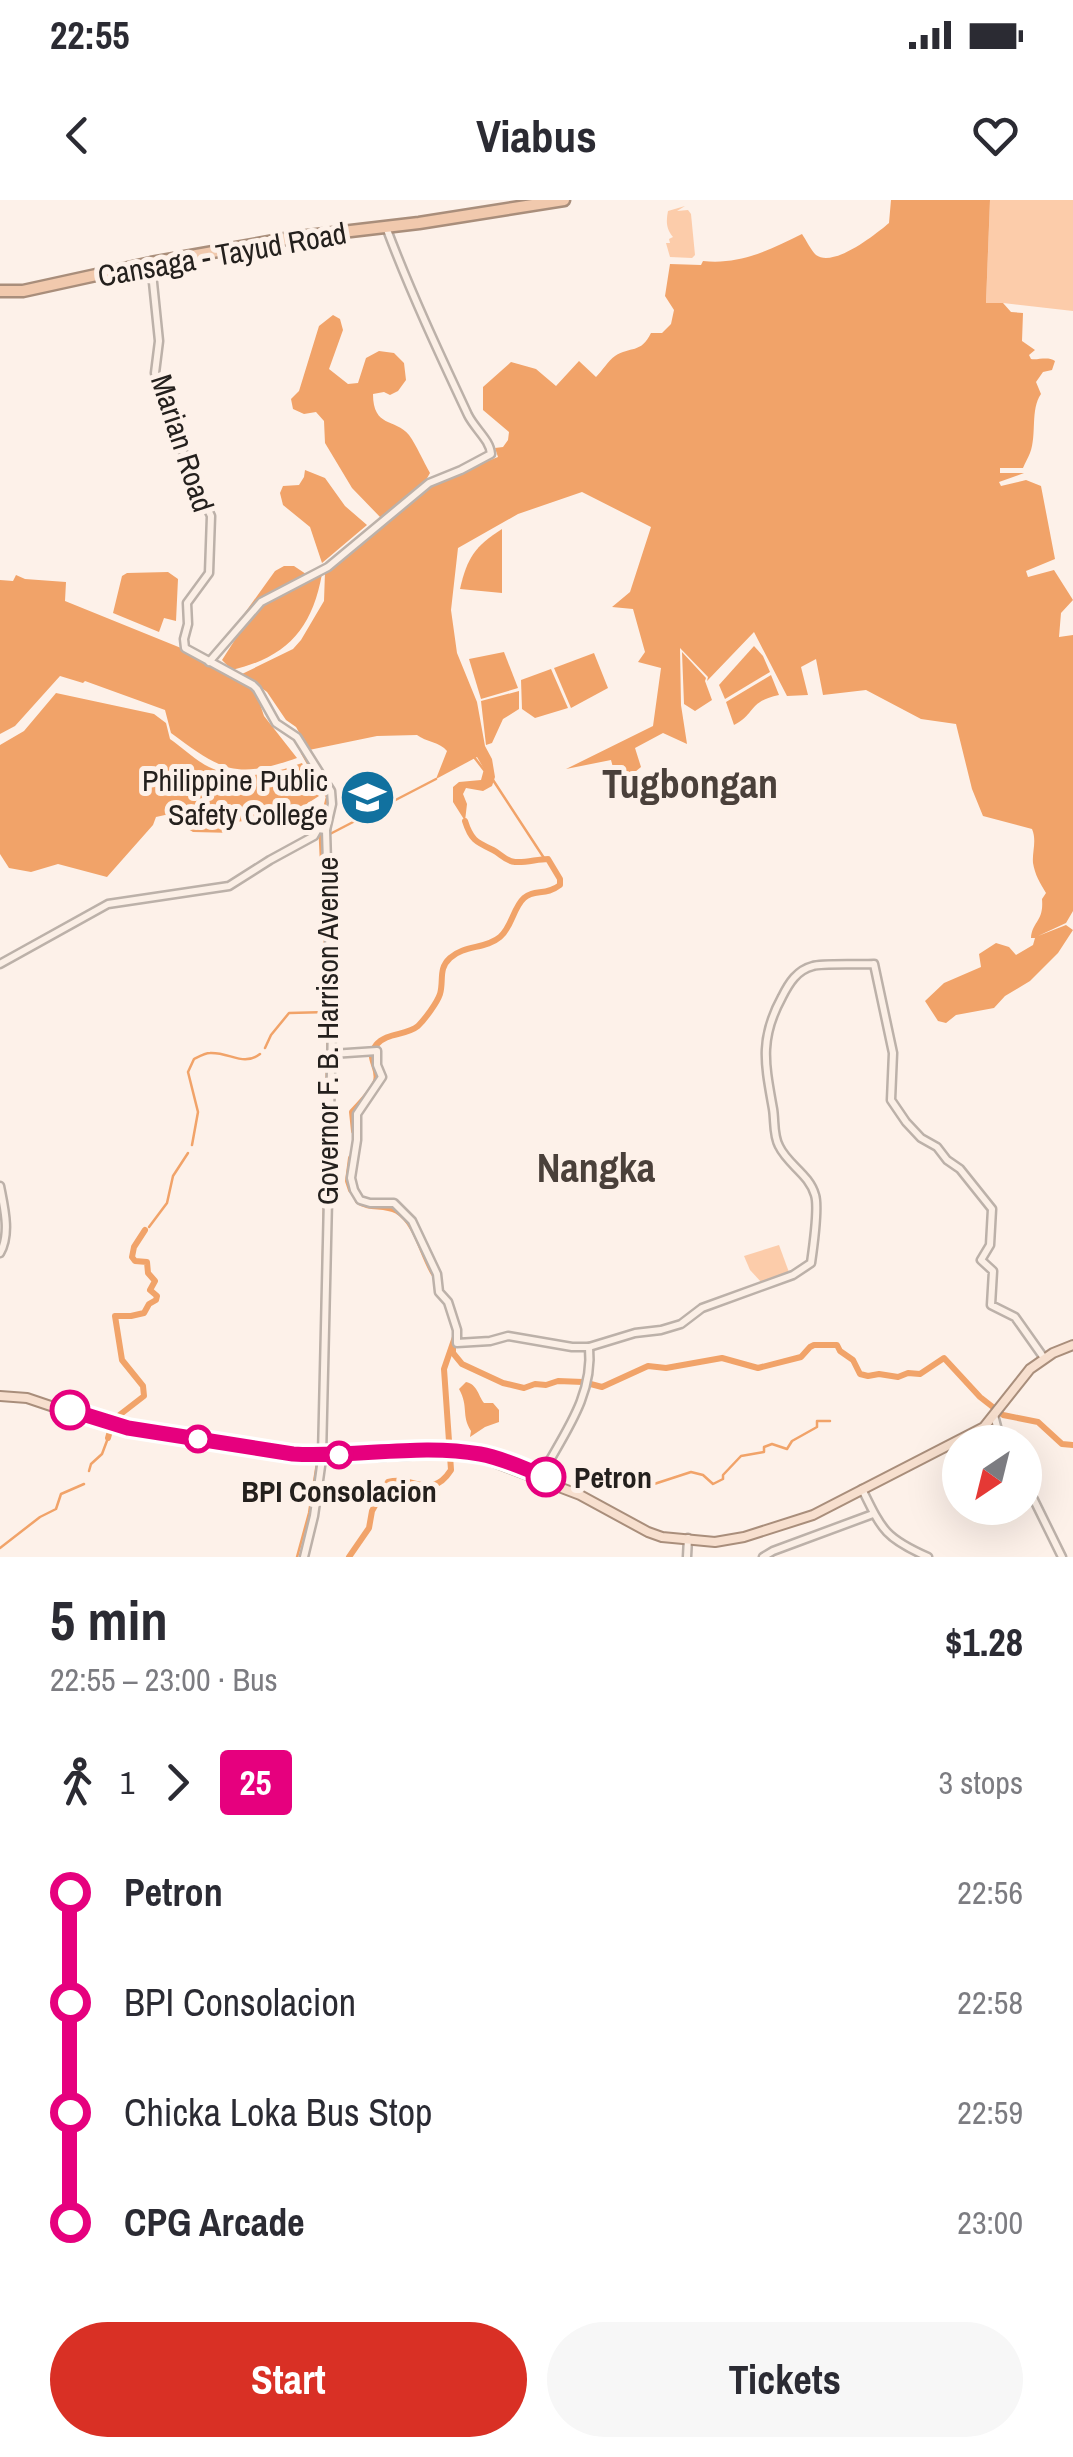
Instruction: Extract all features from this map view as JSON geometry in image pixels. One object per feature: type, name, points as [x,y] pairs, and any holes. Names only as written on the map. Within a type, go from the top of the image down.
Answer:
[{"type":"highway","name":"Cansaga - Tayud Road","points":[[0,291],[23,291],[290,238],[564,200]]},
{"type":"main road","points":[[0,1395],[32,1397],[111,1425],[245,1448],[319,1457],[450,1453],[493,1457],[581,1492],[648,1528],[688,1539],[714,1538],[744,1535],[803,1518],[984,1427],[1030,1369],[1073,1345]]},
{"type":"main road","points":[[803,1518],[986,1424]]},
{"type":"street","points":[[209,662],[261,602],[328,566],[429,483],[490,456],[492,450],[472,423],[409,289],[385,226]]},
{"type":"street","name":"Marian Road","points":[[151,263],[159,341],[157,383],[211,516],[209,573],[187,604],[184,641],[188,651],[209,662]]},
{"type":"street","name":"Governor F. B. Harrison Avenue","points":[[209,662],[257,689],[276,723],[297,737],[329,788],[332,804],[322,829],[332,1054],[319,1457],[314,1516],[304,1557]]},
{"type":"street","points":[[0,964],[108,904],[230,886],[322,829]]},
{"type":"street","points":[[332,1054],[374,1052],[382,1077],[357,1114],[352,1187],[363,1202],[394,1203],[412,1221],[437,1274],[439,1292],[448,1302],[458,1343],[508,1336],[589,1347],[681,1324],[702,1308],[793,1276],[813,1261],[818,1206],[810,1182],[776,1141],[766,1071],[766,1038],[774,1011],[796,974],[815,964],[874,964],[893,1054],[891,1100],[922,1138],[960,1170],[993,1211],[990,1245],[981,1260],[993,1271],[990,1305],[1015,1318],[1044,1358]]},
{"type":"street","points":[[0,1186],[6,1241],[0,1254]]},
{"type":"street","points":[[542,1477],[587,1396],[589,1347]]},
{"type":"street","points":[[997,1412],[999,1425]]},
{"type":"street","points":[[862,1489],[883,1530],[928,1557]]},
{"type":"street","points":[[763,1557],[873,1514]]},
{"type":"street","points":[[1042,1518],[1062,1557]]},
{"type":"street","points":[[688,1539],[688,1557]]},
{"type":"shaded area","points":[[891,200],[990,200],[986,303],[1003,303],[1011,312],[1023,313],[1022,341],[1035,350],[1029,355],[1031,359],[1055,361],[1052,370],[1043,372],[1036,382],[1041,394],[1032,446],[1023,468],[1000,468],[1000,473],[1024,473],[999,482],[1001,486],[1026,480],[1041,486],[1055,559],[1026,571],[1028,577],[1054,570],[1073,600],[1061,613],[1059,637],[1073,635],[1073,911],[1066,923],[1038,936],[1066,925],[1073,930],[1058,953],[1030,981],[994,1008],[956,1015],[946,1023],[938,1021],[925,1001],[944,983],[981,967],[979,954],[996,943],[1009,947],[1016,955],[1033,945],[1032,932],[1046,893],[1034,867],[1032,829],[983,816],[956,724],[921,719],[866,690],[823,695],[816,659],[801,667],[808,695],[787,696],[754,632],[707,681],[708,677],[680,648],[681,705],[687,744],[663,733],[635,748],[641,767],[618,786],[611,760],[566,769],[653,726],[661,668],[638,662],[645,652],[633,609],[612,607],[630,592],[651,527],[582,492],[518,514],[458,548],[451,610],[457,653],[477,702],[495,777],[492,786],[483,791],[466,788],[465,821],[453,802],[453,787],[459,782],[481,780],[484,769],[477,757],[436,779],[447,751],[417,735],[377,736],[309,750],[267,692],[248,678],[244,683],[257,695],[264,716],[297,758],[258,769],[230,768],[203,756],[171,733],[165,710],[60,676],[15,726],[0,734],[0,580],[13,581],[16,575],[66,582],[65,601],[181,648],[238,680],[242,674],[293,649],[301,640],[324,601],[325,572],[436,481],[498,457],[495,448],[503,447],[509,432],[483,410],[483,387],[511,362],[536,369],[556,386],[579,361],[596,377],[615,356],[639,347],[651,333],[662,333],[671,324],[674,310],[665,296],[670,264],[701,265],[703,261],[742,258],[802,234],[816,255],[833,257],[854,248],[889,223]]},
{"type":"shaded area","points":[[990,200],[1073,200],[1073,311],[986,304]]},
{"type":"shaded area","points":[[685,206],[677,211],[688,210],[691,214],[695,255],[670,257],[666,243],[673,237],[667,225],[668,211]]},
{"type":"shaded area","points":[[333,315],[340,319],[343,330],[329,369],[348,384],[358,383],[366,358],[379,351],[394,353],[404,363],[406,380],[390,395],[373,394],[374,405],[381,417],[409,435],[430,473],[381,518],[352,488],[325,443],[324,421],[316,412],[304,414],[293,409],[291,399],[299,391],[319,326]]},
{"type":"shaded area","points":[[305,470],[325,478],[345,506],[367,525],[322,563],[310,527],[283,505],[280,493],[283,486],[299,485]]},
{"type":"shaded area","points":[[502,529],[502,593],[460,589],[474,554]]},
{"type":"shaded area","points":[[294,566],[312,578],[322,574],[304,625],[294,638],[268,657],[232,670],[222,660],[247,621],[244,614],[275,571]]},
{"type":"shaded area","points":[[168,572],[178,579],[176,621],[164,618],[159,632],[113,613],[122,576]]},
{"type":"shaded area","points":[[754,646],[770,672],[725,699],[719,685]]},
{"type":"shaded area","points":[[504,652],[518,688],[481,699],[469,659]]},
{"type":"shaded area","points":[[682,652],[706,678],[712,700],[695,711],[684,704]]},
{"type":"shaded area","points":[[594,653],[608,688],[571,708],[554,668]]},
{"type":"shaded area","points":[[551,669],[568,708],[535,718],[522,709],[521,680]]},
{"type":"shaded area","points":[[771,675],[779,695],[757,704],[734,725],[726,702]]},
{"type":"shaded area","points":[[519,691],[519,709],[503,719],[492,743],[486,745],[481,701]]},
{"type":"shaded area","points":[[56,693],[154,714],[166,723],[170,739],[221,772],[256,775],[302,763],[319,796],[305,805],[296,819],[234,822],[234,833],[193,832],[165,815],[156,817],[107,877],[58,864],[31,872],[9,868],[0,854],[0,745],[24,731]]},
{"type":"shaded area","points":[[779,1245],[790,1275],[762,1283],[744,1256]]},
{"type":"shaded area","points":[[466,1382],[475,1387],[484,1403],[493,1403],[499,1410],[499,1422],[470,1437],[459,1389]]},
{"type":"waterway","points":[[297,1557],[319,1451],[328,1012],[320,838],[327,797],[302,753]]},
{"type":"waterway","points":[[474,757],[484,770]]},
{"type":"waterway","points":[[330,834],[436,779]]},
{"type":"waterway","points":[[493,780],[544,858]]},
{"type":"waterway","points":[[354,1131],[352,1112],[376,1081],[372,1059],[376,1045],[413,1029],[424,1019],[438,998],[450,958],[494,941],[504,933],[524,898],[560,885],[548,859],[508,860],[475,840],[465,821]]},
{"type":"waterway","points":[[265,1048],[289,1013],[328,1012]]},
{"type":"waterway","points":[[192,1145],[198,1112],[188,1072],[194,1059],[210,1053],[242,1059],[260,1054]]},
{"type":"waterway","points":[[149,1227],[167,1203],[173,1176],[188,1153]]},
{"type":"waterway","points":[[351,1158],[351,1190]]},
{"type":"waterway","points":[[358,1201],[404,1216],[434,1274]]},
{"type":"waterway","points":[[108,1438],[113,1420],[144,1396],[143,1386],[122,1360],[115,1316],[144,1313],[156,1300],[150,1290],[155,1281],[148,1273],[147,1262],[132,1257],[145,1230]]},
{"type":"waterway","points":[[349,1557],[369,1528],[372,1511],[388,1482],[429,1486],[444,1479],[451,1470],[444,1369],[455,1337]]},
{"type":"waterway","points":[[453,1346],[453,1353],[462,1364],[524,1388],[558,1381],[602,1387],[648,1366],[666,1368],[722,1358],[758,1368],[801,1357],[814,1345],[837,1345],[853,1360],[860,1374],[868,1376],[920,1374],[944,1358],[980,1397],[1003,1415],[1038,1422],[1062,1444],[1073,1445]]},
{"type":"waterway","points":[[648,1486],[691,1472],[703,1475],[713,1484],[723,1479],[741,1456],[764,1452],[764,1447],[772,1444],[787,1449],[792,1441],[817,1427],[817,1421],[830,1421]]},
{"type":"waterway","points":[[89,1471],[108,1438]]},
{"type":"waterway","points":[[0,1548],[56,1509],[61,1494],[84,1484]]},
{"type":"bus line","name":"25","points":[[70,1410],[128,1428],[293,1454],[476,1453],[546,1477]]},
{"type":"place","name":"Philippine Public Safety College","points":[[367,797]]},
{"type":"place","name":"BPI Consolacion","points":[[339,1455]]},
{"type":"place","name":"Petron","points":[[546,1477]]},
{"type":"district","name":"Tugbongan","points":[[690,783]]},
{"type":"district","name":"Nangka","points":[[596,1167]]}]
